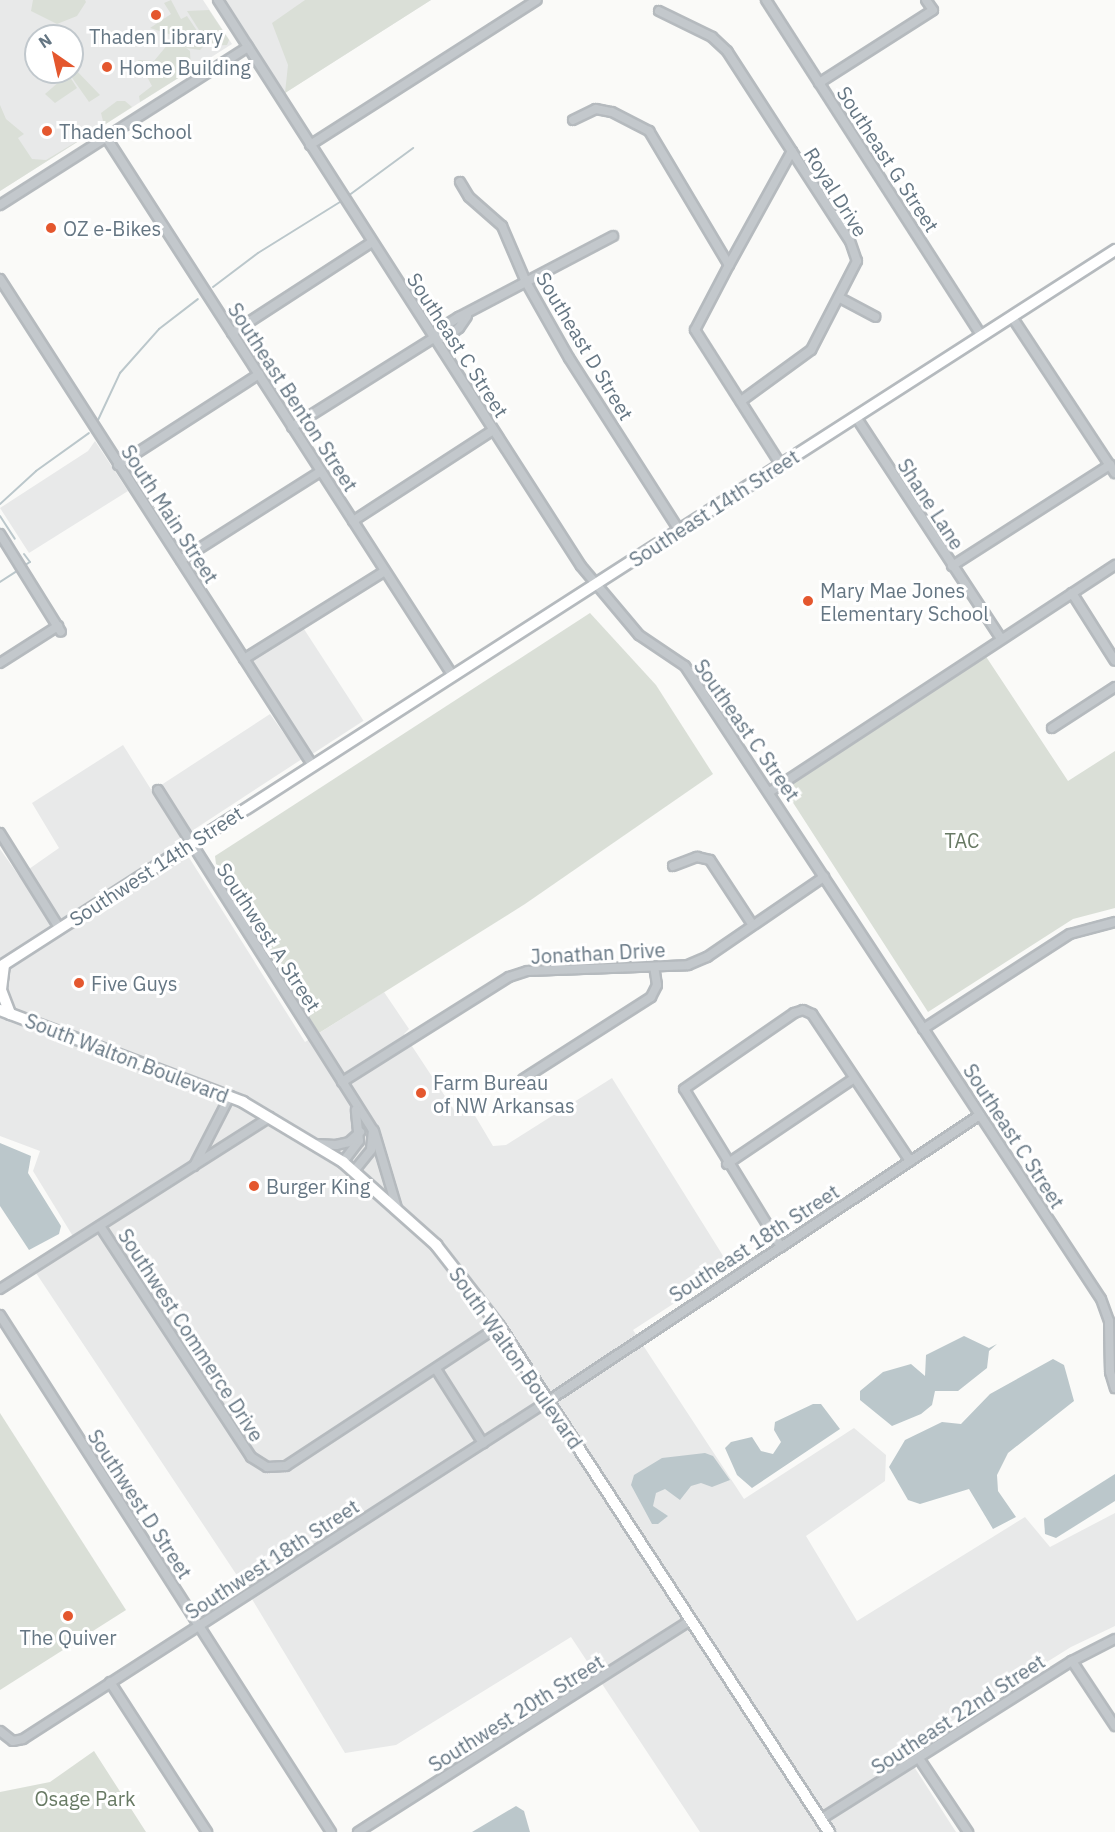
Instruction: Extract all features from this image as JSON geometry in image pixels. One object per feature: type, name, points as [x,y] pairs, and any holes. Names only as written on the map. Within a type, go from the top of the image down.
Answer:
[{"type":"main road","name":"Southeast 14th Street","points":[[313,766],[1115,250]]},
{"type":"main road","name":"Southwest 14th Street","points":[[2,966],[313,766]]},
{"type":"main road","points":[[2,966],[1,990],[5,1012]]},
{"type":"main road","name":"South Walton Boulevard","points":[[5,1012],[230,1096],[316,1144],[343,1162],[398,1208],[458,1270],[499,1326],[829,1832]]},
{"type":"street","name":"Southeast C Street","points":[[218,0],[580,566],[639,635],[685,666],[771,791],[824,877],[1101,1299],[1108,1321],[1110,1372],[1115,1388]]},
{"type":"street","points":[[309,145],[537,0]]},
{"type":"street","name":"Southeast G Street","points":[[766,0],[982,336]]},
{"type":"street","points":[[819,83],[933,10],[926,0]]},
{"type":"street","name":"Royal Drive","points":[[659,11],[712,37],[727,51],[850,241],[857,261],[840,298],[811,350],[741,401]]},
{"type":"street","points":[[0,205],[248,47]]},
{"type":"street","points":[[573,120],[597,109],[612,112],[649,131],[729,265]]},
{"type":"street","name":"Southeast Benton Street","points":[[106,137],[453,676]]},
{"type":"street","points":[[781,465],[695,330],[792,151]]},
{"type":"street","name":"Southeast D Street","points":[[460,182],[469,197],[502,225],[526,282],[569,358],[679,530]]},
{"type":"street","points":[[292,427],[434,338],[438,330],[613,236]]},
{"type":"street","points":[[232,333],[372,242]]},
{"type":"street","name":"South Main Street","points":[[0,279],[313,766]]},
{"type":"street","points":[[840,298],[875,317]]},
{"type":"street","points":[[952,566],[1112,469],[1012,317]]},
{"type":"street","points":[[118,465],[259,374]]},
{"type":"street","name":"Shane Lane","points":[[856,417],[1001,639]]},
{"type":"street","points":[[353,521],[493,430]]},
{"type":"street","points":[[181,560],[321,471]]},
{"type":"street","points":[[0,534],[60,629],[0,663]]},
{"type":"street","points":[[771,791],[1115,565]]},
{"type":"street","points":[[244,659],[385,571]]},
{"type":"street","points":[[1072,593],[1115,662]]},
{"type":"street","points":[[1052,729],[1115,687]]},
{"type":"street","name":"Southwest A Street","points":[[158,790],[190,844],[373,1130],[398,1208]]},
{"type":"street","points":[[0,833],[60,929]]},
{"type":"street","points":[[673,866],[697,857],[710,860],[752,924]]},
{"type":"street","name":"Jonathan Drive","points":[[342,1083],[509,977],[528,971],[688,965],[824,877]]},
{"type":"street","points":[[923,1029],[1070,934],[1115,922]]},
{"type":"street","points":[[523,1079],[651,997],[657,985],[654,967]]},
{"type":"street","points":[[781,1247],[686,1097],[687,1087],[803,1010],[812,1014],[910,1161]]},
{"type":"street","points":[[727,1164],[854,1079]]},
{"type":"street","points":[[194,1166],[230,1096]]},
{"type":"street","name":"Southwest A Street","points":[[354,1101],[360,1132]]},
{"type":"street","name":"Southeast 18th Street","points":[[548,1401],[980,1115]]},
{"type":"street","points":[[0,1290],[270,1117]]},
{"type":"street","points":[[354,1171],[371,1150],[373,1130]]},
{"type":"street","points":[[316,1144],[336,1145],[349,1142],[360,1132]]},
{"type":"street","points":[[343,1162],[359,1141],[360,1132]]},
{"type":"street","name":"Southwest Commerce Drive","points":[[100,1226],[251,1457],[262,1466],[286,1466],[499,1326]]},
{"type":"street","name":"Southwest D Street","points":[[0,1315],[331,1832]]},
{"type":"street","points":[[436,1369],[483,1443]]},
{"type":"street","name":"Southwest 18th Street","points":[[0,1731],[13,1741],[110,1683],[548,1401]]},
{"type":"street","name":"Southwest 20th Street","points":[[358,1832],[691,1620]]},
{"type":"street","name":"Southeast 22nd Street","points":[[821,1819],[920,1760],[1072,1660],[1115,1639]]},
{"type":"street","points":[[1072,1660],[1115,1726]]},
{"type":"street","points":[[110,1683],[207,1832]]},
{"type":"street","points":[[920,1760],[968,1832]]},
{"type":"shaded area","name":"Thaden School","points":[[0,0],[203,0],[232,44],[0,191]]},
{"type":"shaded area","points":[[226,0],[431,0],[285,93]]},
{"type":"shaded area","points":[[95,441],[128,491],[29,553],[0,508],[88,451]]},
{"type":"shaded area","points":[[302,626],[364,721],[312,755],[250,660]]},
{"type":"shaded area","points":[[270,714],[302,759],[178,840],[305,1042],[384,992],[409,1029],[404,1034],[458,1116],[471,1109],[493,1146],[506,1145],[612,1078],[730,1267],[633,1330],[744,1499],[854,1428],[886,1455],[885,1481],[806,1536],[857,1621],[1025,1517],[1050,1547],[1115,1513],[1115,1626],[1071,1647],[904,1751],[956,1832],[700,1832],[571,1637],[396,1745],[345,1753],[244,1586],[30,1264],[74,1238],[33,1171],[40,1151],[0,1136],[0,849],[19,876],[59,848],[32,803],[123,745],[152,791]]},
{"type":"shaded area","points":[[0,1143],[31,1156],[28,1173],[61,1226],[59,1234],[29,1250],[0,1206]]},
{"type":"shaded area","points":[[964,1336],[989,1348],[997,1344],[989,1351],[987,1368],[958,1391],[935,1391],[932,1405],[921,1414],[892,1426],[860,1400],[860,1391],[883,1372],[911,1364],[925,1376],[926,1355]]},
{"type":"shaded area","points":[[1053,1359],[1064,1365],[1074,1401],[1008,1453],[997,1475],[998,1491],[1016,1517],[993,1529],[969,1489],[920,1504],[908,1500],[889,1467],[905,1440],[942,1422],[961,1424],[990,1394]]},
{"type":"shaded area","points":[[813,1404],[821,1404],[840,1429],[752,1488],[737,1475],[725,1448],[731,1442],[752,1437],[761,1451],[773,1454],[781,1442],[774,1430],[775,1422]]},
{"type":"shaded area","points":[[705,1453],[713,1456],[730,1480],[712,1487],[701,1483],[691,1486],[680,1500],[665,1489],[656,1493],[653,1506],[668,1516],[658,1524],[652,1524],[631,1485],[634,1475],[662,1458]]},
{"type":"shaded area","points":[[1115,1474],[1115,1501],[1056,1538],[1045,1534],[1044,1519]]},
{"type":"shaded area","points":[[516,1806],[524,1811],[530,1832],[472,1832]]},
{"type":"green space","points":[[33,0],[85,0],[86,2],[77,16],[57,24],[31,11]]},
{"type":"green space","points":[[171,0],[181,19],[187,16],[206,44],[200,50],[186,48],[178,37],[150,28],[171,14],[164,3]]},
{"type":"green space","points":[[305,0],[431,0],[285,93],[288,65],[272,23]]},
{"type":"green space","points":[[209,10],[229,40],[227,45],[209,46],[187,11]]},
{"type":"green space","points":[[173,38],[190,51],[191,70],[140,102],[139,96],[152,86],[138,60],[154,61]]},
{"type":"green space","points":[[84,78],[100,95],[89,102],[76,84],[84,84]]},
{"type":"green space","points":[[56,84],[74,84],[77,88],[55,103],[45,94]]},
{"type":"green space","points":[[117,101],[125,101],[132,107],[104,125],[101,113]]},
{"type":"green space","points":[[0,105],[6,119],[24,134],[18,138],[32,159],[46,160],[96,130],[0,191]]},
{"type":"green space","points":[[590,613],[656,685],[713,774],[525,904],[319,1033],[216,864],[215,856]]},
{"type":"green space","name":"TAC","points":[[983,652],[1068,781],[1115,751],[1115,908],[1073,919],[928,1012],[781,784]]},
{"type":"green space","points":[[0,1413],[126,1610],[0,1690]]},
{"type":"green space","name":"Osage Park","points":[[94,1751],[146,1832],[0,1832],[0,1792],[50,1782]]},
{"type":"waterway","points":[[348,196],[413,148]]},
{"type":"waterway","points":[[213,287],[258,253],[340,202]]},
{"type":"waterway","points":[[98,420],[120,373],[159,329],[198,299]]},
{"type":"waterway","points":[[0,504],[36,471],[89,433]]},
{"type":"waterway","points":[[0,516],[15,539]]},
{"type":"waterway","points":[[24,554],[30,562],[25,565]]},
{"type":"waterway","points":[[0,582],[17,571]]},
{"type":"place","name":"Thaden Library","points":[[156,15]]},
{"type":"place","name":"Home Building","points":[[107,67]]},
{"type":"place","name":"Thaden School","points":[[47,131]]},
{"type":"place","name":"OZ e-Bikes","points":[[51,228]]},
{"type":"place","name":"Mary Mae Jones Elementary School","points":[[808,601]]},
{"type":"place","name":"Five Guys","points":[[79,983]]},
{"type":"place","name":"Farm Bureau of NW Arkansas","points":[[421,1093]]},
{"type":"place","name":"Burger King","points":[[254,1186]]},
{"type":"place","name":"The Quiver","points":[[68,1616]]}]
